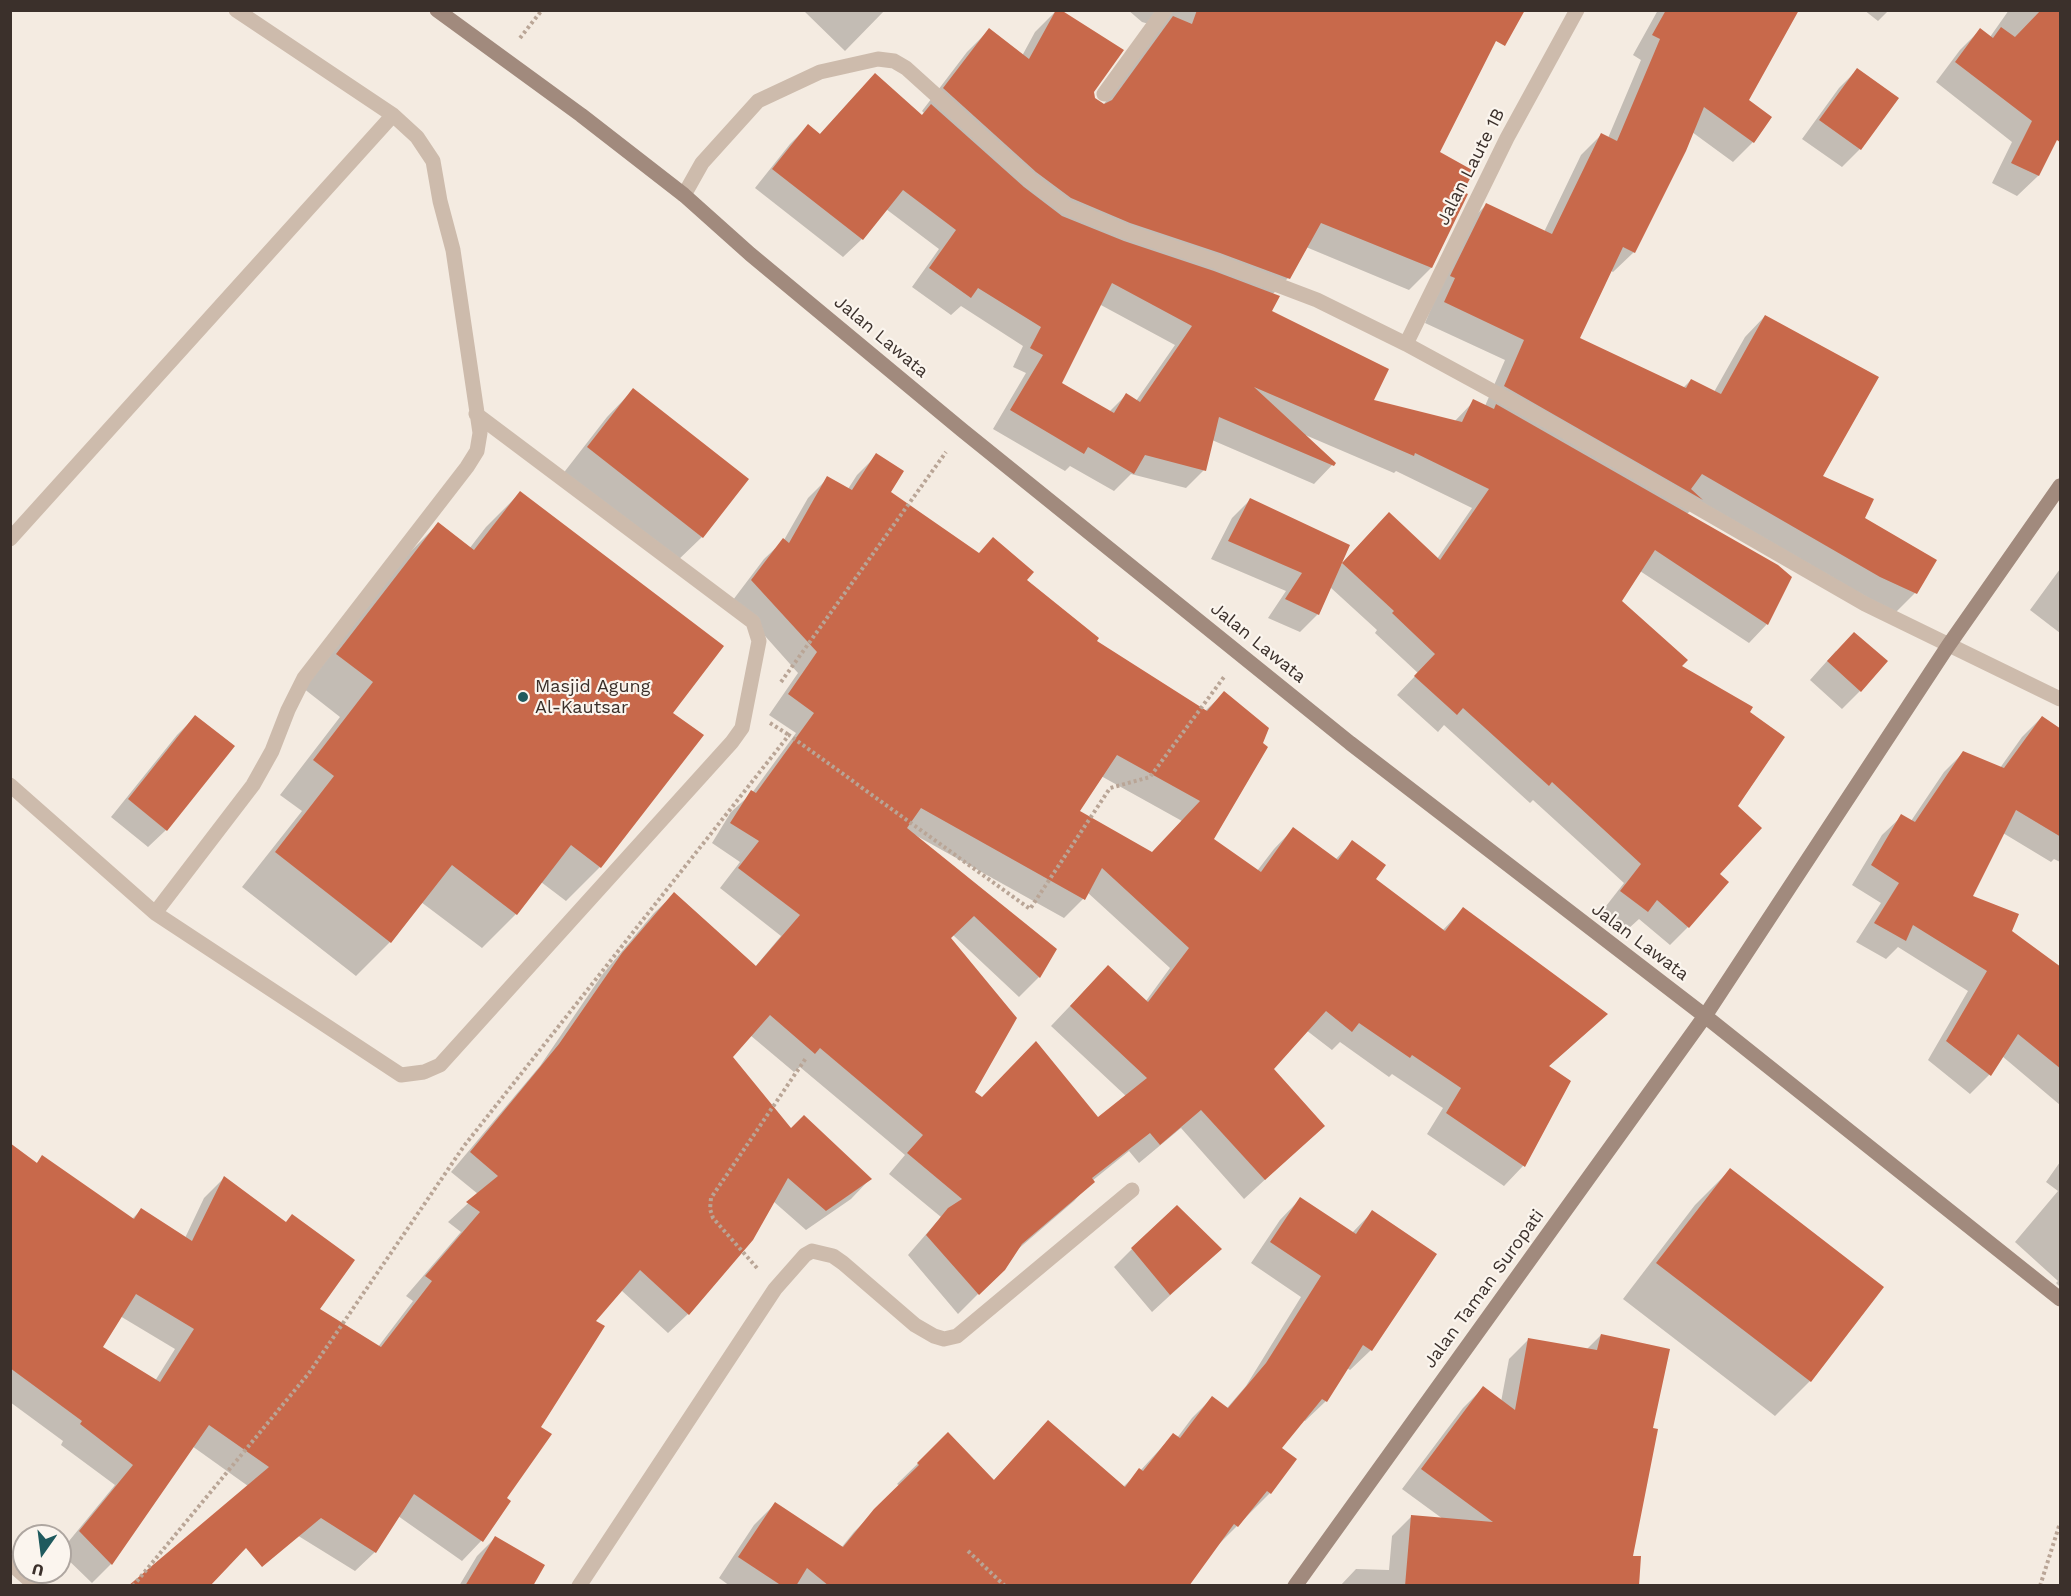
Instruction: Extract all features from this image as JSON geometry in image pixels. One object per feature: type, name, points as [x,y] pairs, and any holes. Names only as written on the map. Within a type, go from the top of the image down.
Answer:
[{"type":"street","points":[[155,913],[253,785],[272,751],[288,710],[304,678],[467,467],[477,451],[480,433],[453,250],[440,201],[433,161],[417,137],[393,115],[236,10]]},
{"type":"street","name":"Jalan Lawata","points":[[437,10],[581,115],[684,195],[750,254],[962,430],[1359,750],[1705,1016],[2061,1299]]},
{"type":"street","points":[[1104,94],[1165,10]]},
{"type":"street","name":"Jalan Laute 1B","points":[[1406,344],[1507,138],[1577,10]]},
{"type":"street","points":[[684,195],[702,163],[758,101],[820,72],[878,59],[894,61],[906,68],[1022,173],[1066,207],[1127,232],[1217,262],[1317,300],[1406,344],[1552,424],[1865,604],[2061,699]]},
{"type":"street","points":[[10,539],[393,115]]},
{"type":"street","points":[[10,785],[155,913],[401,1075],[424,1072],[440,1065],[732,742],[742,728],[759,641],[753,622],[476,414]]},
{"type":"street","name":"Jalan Taman Suropati","points":[[1295,1586],[1705,1016],[1948,646],[2061,486]]},
{"type":"street","points":[[579,1586],[775,1289],[806,1255],[812,1251],[823,1253],[843,1263],[915,1325],[944,1339],[957,1336],[1132,1190]]},
{"type":"street","points":[[10,1563],[36,1586]]},
{"type":"path","points":[[778,686],[962,430]]},
{"type":"path","points":[[765,720],[1030,909],[1110,788],[1150,777],[1241,654]]},
{"type":"path","points":[[133,1586],[309,1373],[465,1146],[789,735]]},
{"type":"path","points":[[775,1289],[713,1218],[710,1209],[711,1198],[806,1058]]},
{"type":"path","points":[[2040,1586],[2061,1523]]},
{"type":"path","points":[[968,1551],[1005,1586]]},
{"type":"building","points":[[1056,10],[1061,10],[1124,50],[1094,92],[1095,98],[1104,104],[1112,100],[1173,16],[1192,24],[1197,10],[1525,10],[1505,46],[1496,41],[1440,152],[1474,171],[1463,192],[1468,194],[1432,268],[1321,223],[1290,279],[1130,223],[1071,198],[1036,172],[943,88],[989,28],[1029,59]]},
{"type":"building","points":[[1666,10],[1799,10],[1749,100],[1772,117],[1754,143],[1704,107],[1686,151],[1635,253],[1623,247],[1580,338],[1686,388],[1691,379],[1721,394],[1765,315],[1879,377],[1823,476],[1874,499],[1865,518],[1937,560],[1917,594],[1880,577],[1702,474],[1691,489],[1703,500],[1504,386],[1524,340],[1444,302],[1455,278],[1450,276],[1486,203],[1552,234],[1601,133],[1617,141],[1660,39],[1652,35]]},
{"type":"building","points":[[2041,10],[2061,10],[2061,143],[2057,140],[2039,176],[2011,163],[2032,121],[1955,62],[1980,28],[1993,38],[2001,27],[2015,37]]},
{"type":"building","points":[[1857,68],[1899,98],[1861,150],[1819,120]]},
{"type":"building","points":[[875,73],[922,115],[931,104],[1024,187],[1062,216],[1124,241],[1280,296],[1272,311],[1389,369],[1374,400],[1462,422],[1473,399],[1494,409],[1496,404],[1778,565],[1792,577],[1768,625],[1655,550],[1622,601],[1688,660],[1682,666],[1753,707],[1750,712],[1785,737],[1738,806],[1762,828],[1720,874],[1729,882],[1689,928],[1657,900],[1648,912],[1620,891],[1641,864],[1552,782],[1549,786],[1463,708],[1457,715],[1414,676],[1435,654],[1392,613],[1394,611],[1342,563],[1389,512],[1440,560],[1489,489],[1415,453],[1414,456],[1254,387],[1336,463],[1334,466],[1219,417],[1206,471],[1145,455],[1134,474],[1088,447],[1084,454],[1010,410],[1043,355],[1030,348],[1041,327],[978,288],[971,298],[929,268],[956,230],[903,190],[863,240],[772,169],[808,124],[820,134]],"holes":[[[1112,283],[1192,326],[1140,402],[1126,393],[1114,413],[1062,383]]]},
{"type":"building","points":[[633,388],[749,479],[703,538],[587,447]]},
{"type":"building","points":[[876,453],[904,471],[891,492],[979,553],[993,537],[1034,572],[1027,580],[1099,638],[1097,641],[1207,711],[1224,691],[1269,728],[1263,743],[1268,747],[1214,839],[1261,872],[1293,827],[1338,860],[1352,840],[1386,865],[1376,879],[1445,931],[1463,907],[1608,1014],[1549,1066],[1571,1081],[1525,1167],[1446,1113],[1461,1088],[1412,1055],[1410,1058],[1359,1023],[1352,1032],[1326,1011],[1274,1069],[1325,1126],[1265,1180],[1201,1110],[1160,1145],[1150,1133],[1092,1178],[1095,1182],[1022,1244],[1005,1270],[979,1295],[926,1235],[948,1208],[962,1199],[907,1153],[923,1135],[820,1048],[815,1054],[770,1015],[733,1057],[791,1128],[804,1115],[872,1179],[826,1211],[788,1178],[753,1240],[689,1315],[640,1270],[596,1321],[605,1326],[541,1427],[552,1434],[507,1498],[511,1501],[483,1542],[414,1494],[376,1553],[321,1518],[262,1567],[246,1548],[210,1586],[128,1586],[269,1467],[209,1425],[112,1565],[79,1531],[133,1465],[80,1424],[82,1421],[10,1368],[10,1143],[37,1163],[42,1155],[134,1219],[141,1208],[192,1241],[224,1176],[286,1222],[292,1214],[355,1260],[320,1309],[381,1347],[432,1281],[425,1276],[480,1212],[466,1202],[498,1176],[470,1152],[559,1044],[622,953],[674,892],[756,966],[800,915],[738,868],[759,841],[730,823],[751,790],[756,793],[814,713],[788,694],[817,652],[751,580],[783,538],[789,543],[827,476],[852,490]],"holes":[[[1117,755],[1200,801],[1152,852],[1080,811]],[[921,808],[1085,900],[1102,868],[1189,948],[1148,1002],[1108,965],[1070,1006],[1147,1078],[1098,1117],[1036,1041],[982,1097],[975,1092],[1017,1018],[951,938],[974,916],[1040,978],[1057,949],[907,828]],[[136,1294],[194,1329],[160,1382],[103,1347]]]},
{"type":"building","name":"Masjid Agung Al-Kautsar","points":[[520,491],[724,646],[673,713],[704,735],[601,868],[571,845],[517,915],[452,865],[391,943],[275,852],[334,776],[313,760],[373,682],[336,654],[438,522],[474,550]]},
{"type":"building","points":[[1250,498],[1350,545],[1319,615],[1285,599],[1302,573],[1228,541]]},
{"type":"building","points":[[1854,632],[1888,661],[1861,692],[1827,661]]},
{"type":"building","points":[[195,715],[235,746],[167,831],[128,799]]},
{"type":"building","points":[[2042,716],[2061,729],[2061,837],[2016,810],[1973,896],[2019,914],[2012,931],[2061,967],[2061,1069],[2018,1034],[1991,1076],[1946,1041],[1987,971],[1913,925],[1906,941],[1874,923],[1899,883],[1871,865],[1901,814],[1915,822],[1963,751],[2004,768]]},
{"type":"building","points":[[1730,1168],[1884,1287],[1811,1382],[1656,1263]]},
{"type":"building","points":[[1300,1197],[1356,1234],[1372,1210],[1437,1254],[1372,1351],[1363,1345],[1327,1402],[1322,1399],[1282,1448],[1297,1459],[1271,1494],[1267,1491],[1238,1527],[1234,1524],[1189,1586],[829,1586],[807,1568],[796,1586],[782,1586],[738,1557],[775,1502],[843,1547],[874,1509],[919,1465],[917,1463],[948,1432],[994,1480],[1048,1420],[1125,1487],[1139,1468],[1143,1471],[1173,1433],[1180,1438],[1212,1396],[1228,1408],[1266,1363],[1321,1276],[1270,1242]]},
{"type":"building","points":[[1177,1205],[1222,1249],[1170,1295],[1131,1248]]},
{"type":"building","points":[[1601,1334],[1670,1349],[1653,1428],[1658,1429],[1633,1556],[1641,1556],[1639,1586],[1405,1586],[1411,1515],[1493,1522],[1421,1469],[1483,1386],[1515,1410],[1528,1338],[1597,1350]]},
{"type":"building","points":[[495,1536],[545,1565],[533,1586],[465,1586]]},
{"type":"place","name":"Masjid Agung Al-Kautsar","points":[[523,697]]}]
